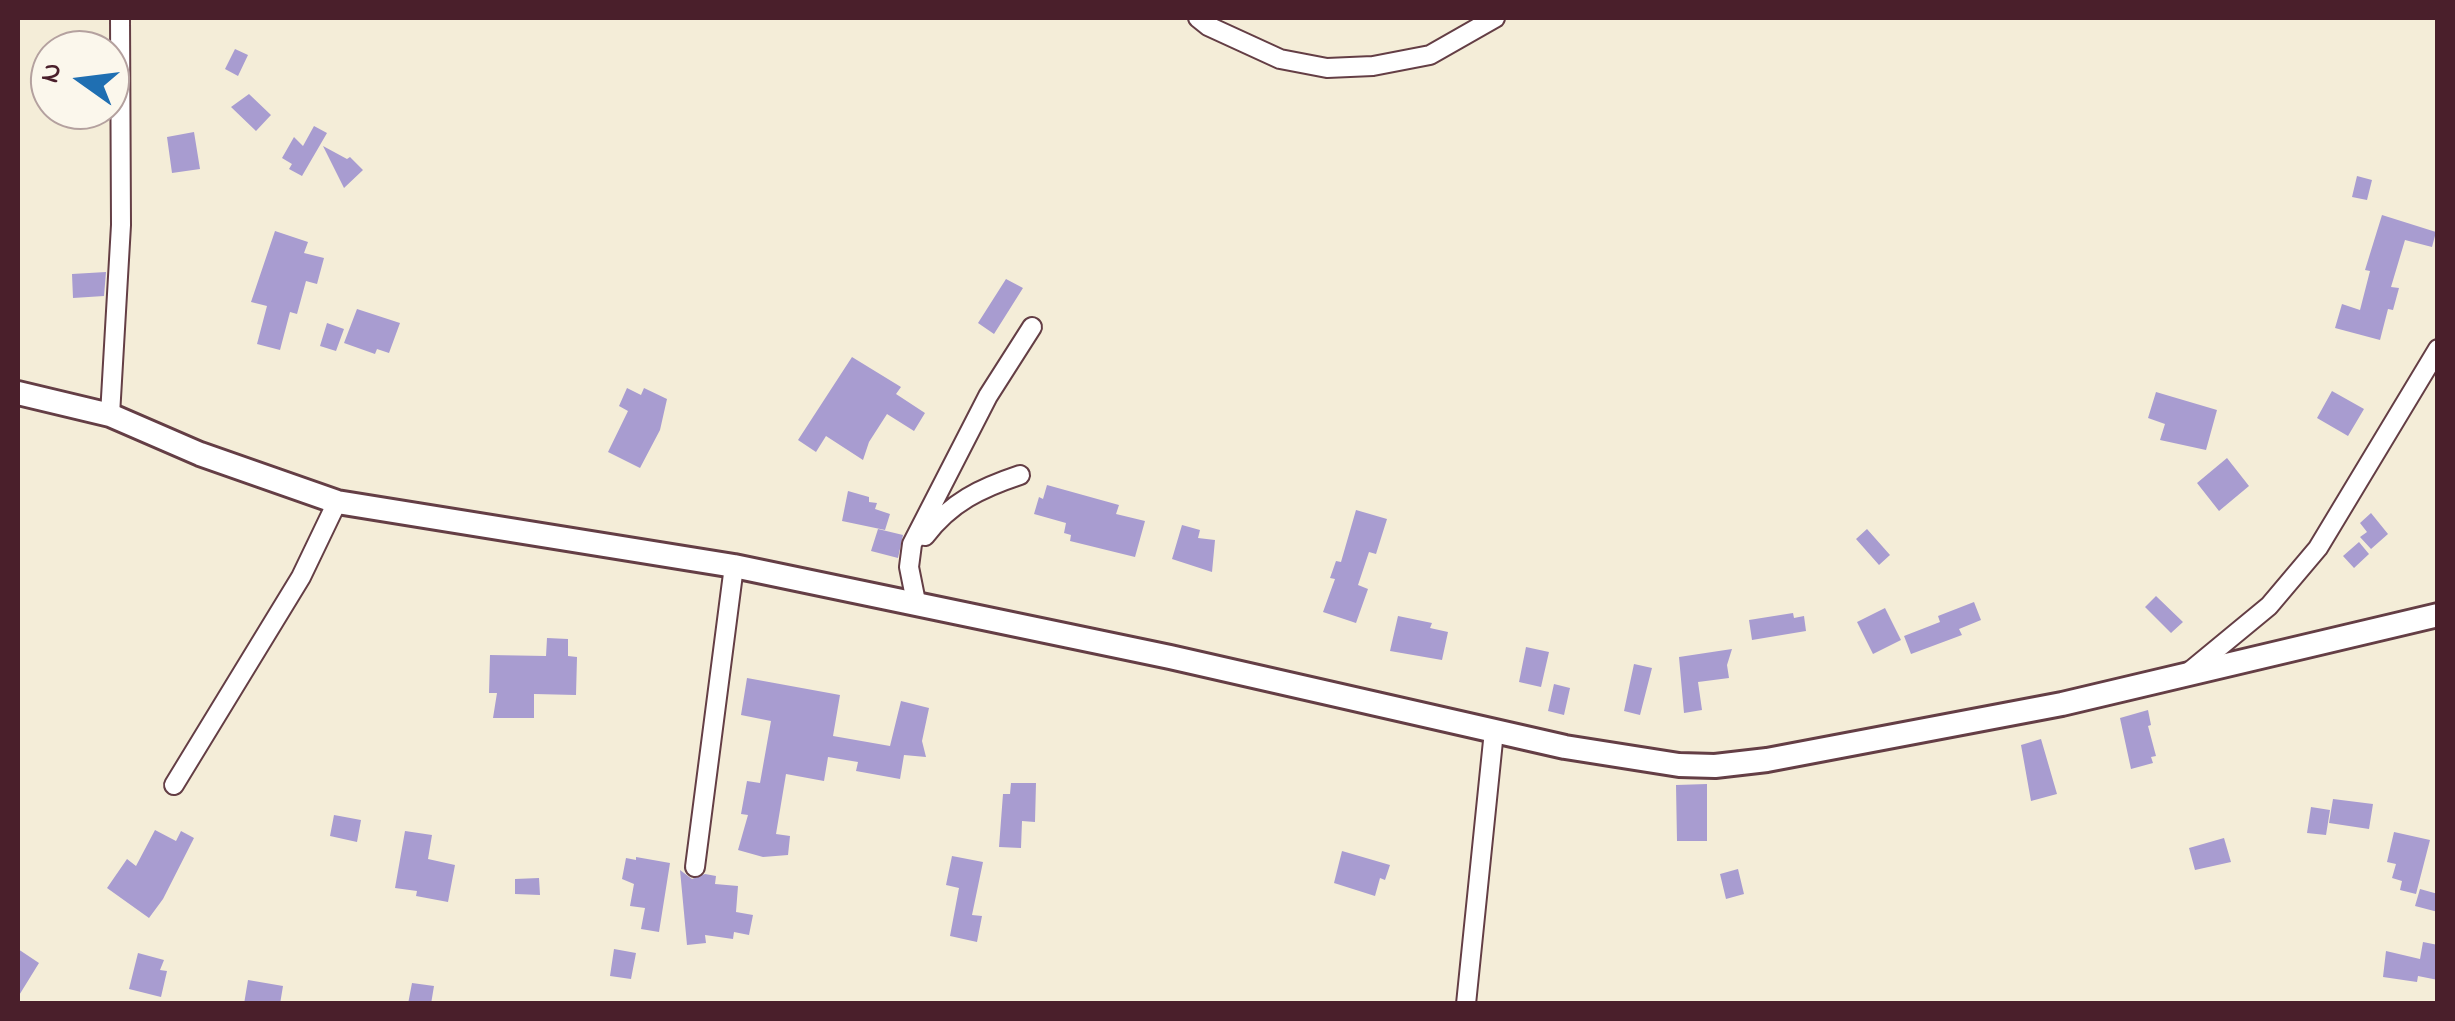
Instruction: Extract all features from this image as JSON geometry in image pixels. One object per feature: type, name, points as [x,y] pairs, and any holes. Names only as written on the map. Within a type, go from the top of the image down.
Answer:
[{"type":"street","points":[[110,415],[121,225],[120,18]]},
{"type":"street","points":[[1198,18],[1280,59],[1327,68],[1373,66],[1430,55],[1495,18]]},
{"type":"street","points":[[916,602],[909,567],[912,544],[988,396],[1032,328]]},
{"type":"street","points":[[2180,678],[2270,606],[2318,548],[2438,348]]},
{"type":"street","points":[[18,393],[110,415],[200,454],[338,502],[734,566],[916,602],[1494,732],[1627,758],[1715,766],[1871,741],[2180,678],[2438,615]]},
{"type":"street","points":[[909,567],[918,545],[952,506],[978,488],[1020,475]]},
{"type":"street","points":[[174,785],[301,577],[338,502]]},
{"type":"street","points":[[696,867],[734,566]]},
{"type":"street","points":[[1466,1004],[1494,732]]},
{"type":"building","points":[[235,49],[248,55],[238,76],[225,69]]},
{"type":"building","points":[[249,94],[271,115],[256,131],[231,107]]},
{"type":"building","points":[[314,126],[327,133],[302,176],[289,169],[292,164],[282,158],[294,137],[303,146]]},
{"type":"building","points":[[194,132],[200,169],[172,173],[167,137]]},
{"type":"building","points":[[323,146],[350,157],[363,170],[344,188]]},
{"type":"building","points":[[2357,176],[2372,180],[2367,200],[2352,197]]},
{"type":"building","points":[[2382,215],[2436,232],[2432,247],[2405,240],[2391,287],[2399,288],[2393,310],[2388,309],[2380,340],[2335,328],[2342,304],[2360,310],[2370,271],[2365,270]]},
{"type":"building","points":[[275,231],[308,242],[304,253],[324,258],[317,284],[306,281],[297,314],[290,312],[280,350],[257,344],[267,306],[251,302]]},
{"type":"building","points":[[106,272],[104,296],[73,298],[72,274]]},
{"type":"building","points":[[1006,279],[1023,288],[994,334],[978,323]]},
{"type":"building","points":[[357,309],[400,323],[389,353],[377,349],[375,354],[344,343]]},
{"type":"building","points":[[327,323],[344,329],[336,351],[320,346]]},
{"type":"building","points":[[852,357],[901,387],[896,394],[925,413],[914,431],[887,414],[869,442],[863,460],[826,436],[816,452],[798,440]]},
{"type":"building","points":[[627,388],[641,395],[644,388],[667,399],[660,430],[640,468],[608,452],[628,411],[619,406]]},
{"type":"building","points":[[2332,391],[2364,409],[2348,436],[2317,418]]},
{"type":"building","points":[[2156,392],[2217,410],[2206,450],[2160,440],[2165,424],[2148,418]]},
{"type":"building","points":[[2227,458],[2249,486],[2219,511],[2197,483]]},
{"type":"building","points":[[1047,485],[1119,505],[1116,514],[1145,521],[1135,557],[1070,541],[1071,535],[1064,533],[1066,523],[1034,514]]},
{"type":"building","points":[[848,491],[869,497],[869,502],[877,503],[875,509],[890,514],[885,530],[842,521]]},
{"type":"building","points":[[1356,510],[1387,519],[1376,554],[1369,552],[1358,585],[1368,589],[1356,623],[1323,612],[1335,579],[1330,578],[1336,561],[1341,562]]},
{"type":"building","points":[[2371,513],[2388,534],[2371,549],[2360,537],[2367,532],[2360,523]]},
{"type":"building","points":[[1182,525],[1200,530],[1198,538],[1215,540],[1212,572],[1172,559]]},
{"type":"building","points":[[878,529],[903,535],[898,558],[871,551]]},
{"type":"building","points":[[1867,529],[1890,555],[1879,565],[1856,539]]},
{"type":"building","points":[[2359,542],[2369,554],[2354,568],[2343,556]]},
{"type":"building","points":[[2156,596],[2183,622],[2171,633],[2145,607]]},
{"type":"building","points":[[1974,602],[1981,620],[1959,629],[1962,635],[1911,654],[1904,636],[1940,622],[1938,616]]},
{"type":"building","points":[[1885,608],[1901,640],[1873,654],[1857,622]]},
{"type":"building","points":[[1793,613],[1794,618],[1804,616],[1806,631],[1752,640],[1749,620]]},
{"type":"building","points":[[1398,616],[1432,623],[1430,628],[1448,632],[1442,660],[1390,651]]},
{"type":"building","points":[[547,638],[568,639],[568,656],[577,657],[576,695],[534,694],[534,718],[493,718],[497,693],[489,693],[490,655],[546,656]]},
{"type":"building","points":[[1526,647],[1549,652],[1541,687],[1519,682]]},
{"type":"building","points":[[1732,649],[1727,665],[1729,678],[1698,682],[1702,710],[1684,713],[1679,657]]},
{"type":"building","points":[[1634,664],[1652,668],[1640,715],[1624,711]]},
{"type":"building","points":[[747,678],[840,695],[833,736],[890,746],[901,701],[929,708],[922,741],[926,757],[904,755],[900,779],[856,771],[858,762],[828,757],[824,781],[786,774],[776,834],[790,836],[788,855],[763,857],[738,850],[748,815],[741,814],[747,781],[760,783],[771,721],[741,715]]},
{"type":"building","points":[[1554,684],[1570,688],[1564,715],[1548,711]]},
{"type":"building","points":[[2148,710],[2156,756],[2151,757],[2153,763],[2131,769],[2120,718]]},
{"type":"building","points":[[2041,739],[2057,794],[2031,801],[2021,745]]},
{"type":"building","points":[[1011,783],[1036,783],[1035,822],[1022,821],[1021,848],[999,847],[1003,794],[1010,794]]},
{"type":"building","points":[[1707,784],[1707,841],[1677,841],[1676,785]]},
{"type":"building","points":[[2333,799],[2373,804],[2369,829],[2329,823]]},
{"type":"building","points":[[2311,807],[2330,810],[2326,835],[2307,833]]},
{"type":"building","points":[[334,815],[361,820],[357,842],[330,836]]},
{"type":"building","points":[[155,830],[176,841],[181,831],[194,838],[149,918],[107,888],[127,859],[136,866]]},
{"type":"building","points":[[405,831],[432,835],[428,859],[455,865],[448,902],[395,888]]},
{"type":"building","points":[[2394,832],[2430,840],[2416,894],[2400,890],[2402,881],[2392,878],[2396,864],[2387,862]]},
{"type":"building","points":[[2224,838],[2231,862],[2195,870],[2189,848]]},
{"type":"building","points":[[1342,851],[1390,865],[1385,880],[1380,878],[1375,896],[1334,883]]},
{"type":"building","points":[[952,856],[983,862],[972,915],[982,916],[977,942],[950,936],[959,888],[946,885]]},
{"type":"building","points":[[626,858],[670,863],[659,932],[641,929],[645,908],[630,906],[634,884],[622,879]]},
{"type":"building","points":[[1738,869],[1744,894],[1726,899],[1720,874]]},
{"type":"building","points":[[680,870],[692,879],[705,874],[716,876],[715,884],[738,886],[736,912],[753,915],[749,935],[734,932],[733,939],[705,935],[706,943],[687,945]]},
{"type":"building","points":[[539,878],[540,895],[515,894],[515,879]]},
{"type":"building","points":[[2420,889],[2438,894],[2438,912],[2415,906]]},
{"type":"building","points":[[2423,942],[2438,945],[2438,980],[2418,976],[2417,982],[2383,977],[2386,951],[2420,959]]},
{"type":"building","points":[[18,949],[39,963],[18,997]]},
{"type":"building","points":[[614,949],[636,953],[631,979],[610,976]]},
{"type":"building","points":[[138,953],[164,960],[160,970],[167,971],[161,997],[129,989]]},
{"type":"building","points":[[248,980],[283,986],[280,1004],[244,1004]]},
{"type":"building","points":[[412,983],[434,986],[431,1004],[408,1004]]}]
